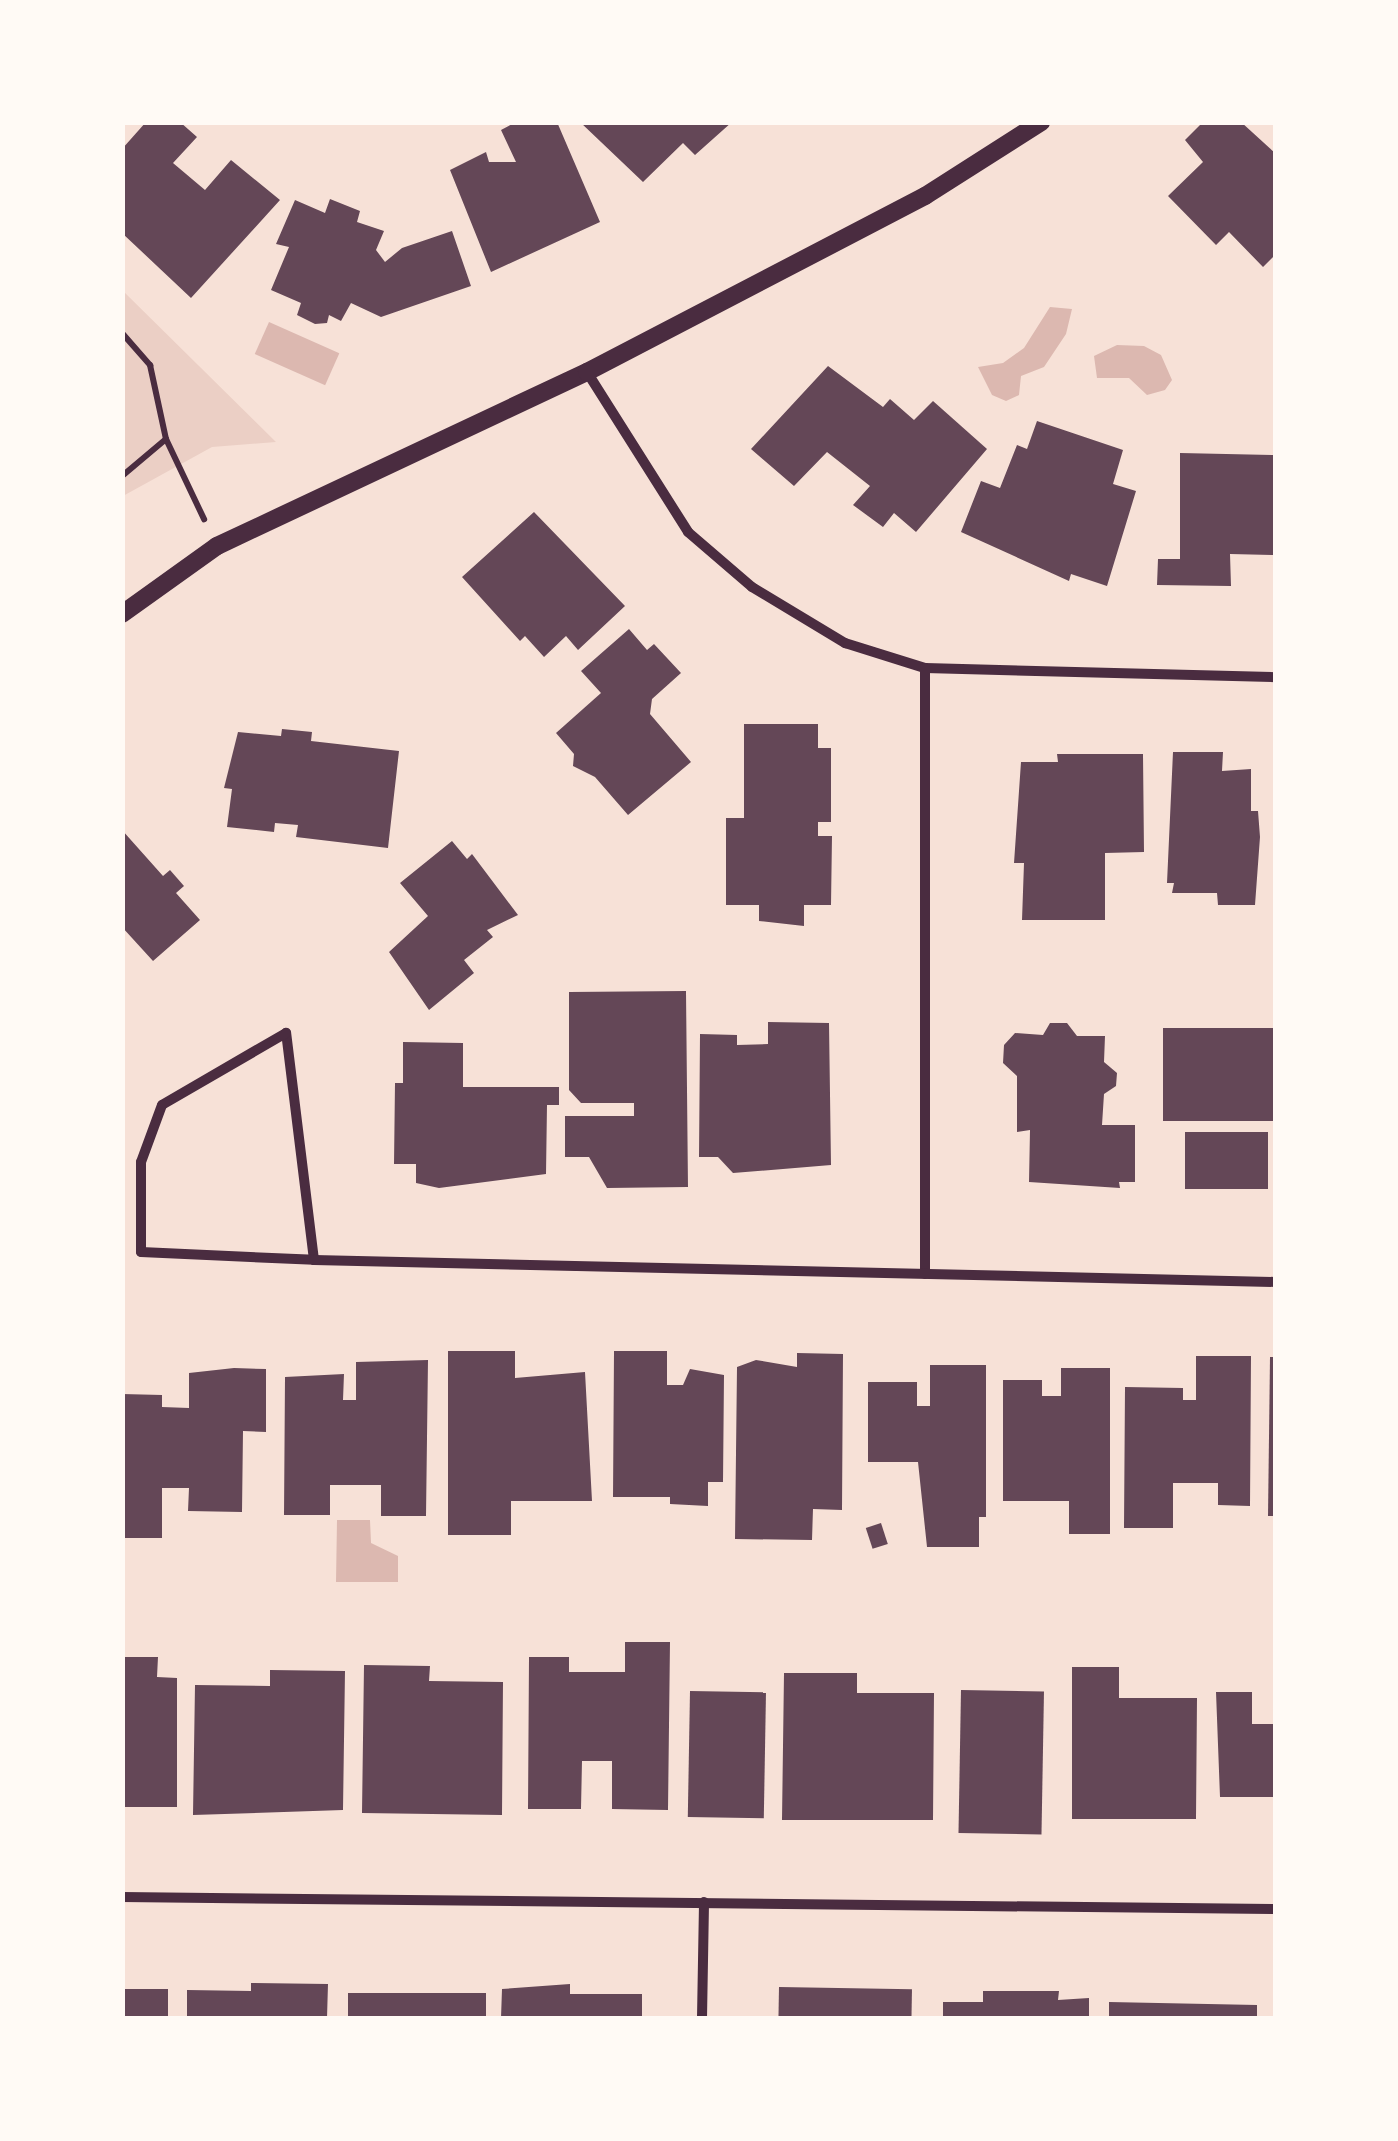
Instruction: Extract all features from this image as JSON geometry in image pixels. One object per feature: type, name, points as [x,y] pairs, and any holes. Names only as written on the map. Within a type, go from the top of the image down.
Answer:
[{"type":"street","points":[[122,614],[217,546],[587,372],[925,196],[1041,122]]},
{"type":"street","points":[[587,372],[688,532],[808,626],[925,668],[1276,677]]},
{"type":"street","points":[[925,668],[925,1274]]},
{"type":"street","points":[[314,1260],[286,1033],[162,1106],[141,1162],[141,1252],[314,1260],[1276,1282]]},
{"type":"street","points":[[122,1898],[1276,1910]]},
{"type":"street","points":[[702,2018],[704,1902]]},
{"type":"path","points":[[122,333],[150,365],[166,439],[217,546]]},
{"type":"path","points":[[122,476],[166,439]]},
{"type":"shaded area","points":[[122,290],[276,442],[212,447],[123,496]]},
{"type":"shaded area","points":[[1050,307],[1072,309],[1066,334],[1044,367],[1021,376],[1019,395],[1006,401],[992,395],[978,367],[1003,363],[1024,348]]},
{"type":"shaded area","points":[[269,322],[339,353],[325,385],[255,354]]},
{"type":"shaded area","points":[[1117,345],[1144,346],[1161,355],[1172,380],[1165,390],[1147,395],[1129,378],[1097,378],[1094,356]]},
{"type":"shaded area","points":[[337,1520],[370,1520],[371,1543],[398,1556],[398,1582],[336,1582]]},
{"type":"building","points":[[146,122],[180,122],[197,137],[173,163],[205,190],[231,160],[280,200],[191,298],[122,233],[122,149]]},
{"type":"building","points":[[516,122],[557,122],[600,222],[491,272],[450,170],[486,152],[489,162],[516,162],[501,130]]},
{"type":"building","points":[[580,122],[732,122],[695,155],[683,143],[643,182]]},
{"type":"building","points":[[1203,122],[1241,122],[1276,154],[1276,254],[1263,267],[1229,232],[1216,245],[1168,196],[1203,162],[1185,140]]},
{"type":"building","points":[[330,199],[360,211],[357,222],[384,231],[376,250],[385,262],[402,248],[452,231],[471,286],[381,317],[351,303],[341,321],[329,315],[327,323],[315,324],[297,315],[301,303],[271,290],[289,247],[276,244],[295,200],[325,213]]},
{"type":"building","points":[[828,366],[883,407],[890,399],[914,420],[933,401],[987,449],[916,532],[894,513],[883,527],[853,505],[870,486],[827,452],[794,486],[751,449]]},
{"type":"building","points":[[1037,421],[1123,450],[1113,484],[1136,491],[1107,586],[1071,574],[1069,581],[961,532],[981,481],[1000,488],[1017,445],[1027,449]]},
{"type":"building","points":[[1180,453],[1275,455],[1274,555],[1230,554],[1231,586],[1157,585],[1158,559],[1180,559]]},
{"type":"building","points":[[534,512],[625,606],[578,650],[566,636],[544,657],[525,636],[520,641],[462,577]]},
{"type":"building","points":[[629,629],[647,650],[654,644],[681,673],[652,699],[650,714],[691,762],[628,815],[595,777],[573,766],[574,754],[556,733],[601,693],[581,671]]},
{"type":"building","points":[[744,724],[818,724],[818,748],[831,748],[831,822],[818,822],[818,836],[832,836],[831,905],[804,905],[804,926],[759,921],[759,905],[726,905],[726,818],[744,818]]},
{"type":"building","points":[[282,729],[312,732],[311,741],[399,751],[388,848],[296,837],[298,825],[275,823],[274,832],[227,827],[232,789],[224,788],[238,732],[281,736]]},
{"type":"building","points":[[1173,752],[1223,752],[1222,771],[1251,769],[1251,811],[1258,811],[1260,837],[1255,905],[1218,905],[1217,893],[1172,893],[1174,883],[1167,883]]},
{"type":"building","points":[[1057,754],[1143,754],[1144,852],[1105,853],[1105,920],[1022,920],[1024,863],[1014,863],[1021,762],[1058,762]]},
{"type":"building","points":[[122,830],[163,876],[170,870],[184,886],[176,893],[200,920],[153,961],[122,927]]},
{"type":"building","points":[[452,841],[467,859],[472,854],[518,915],[487,930],[493,937],[464,960],[474,973],[429,1010],[389,952],[428,916],[400,883]]},
{"type":"building","points":[[686,991],[688,1187],[607,1188],[589,1157],[565,1157],[565,1116],[634,1116],[634,1103],[581,1103],[569,1090],[569,992]]},
{"type":"building","points":[[768,1022],[829,1023],[831,1165],[733,1173],[718,1157],[699,1157],[700,1034],[737,1035],[737,1045],[768,1044]]},
{"type":"building","points":[[1050,1023],[1067,1023],[1077,1036],[1105,1036],[1104,1062],[1117,1073],[1116,1086],[1104,1094],[1102,1125],[1135,1125],[1135,1182],[1119,1182],[1120,1188],[1029,1182],[1030,1130],[1017,1132],[1017,1076],[1003,1063],[1004,1045],[1015,1033],[1043,1035]]},
{"type":"building","points":[[1163,1028],[1276,1028],[1276,1121],[1163,1121]]},
{"type":"building","points":[[403,1042],[463,1043],[463,1087],[559,1087],[559,1105],[547,1105],[546,1174],[439,1188],[416,1183],[416,1164],[394,1164],[395,1083],[403,1083]]},
{"type":"building","points":[[1185,1132],[1268,1132],[1268,1189],[1185,1189]]},
{"type":"building","points":[[448,1351],[515,1351],[515,1378],[585,1372],[592,1501],[511,1501],[511,1535],[448,1535]]},
{"type":"building","points":[[614,1351],[667,1351],[667,1385],[683,1385],[690,1369],[724,1375],[723,1482],[708,1482],[708,1506],[670,1504],[670,1497],[613,1497]]},
{"type":"building","points":[[797,1353],[843,1354],[842,1510],[813,1509],[812,1540],[735,1539],[737,1367],[756,1360],[797,1367]]},
{"type":"building","points":[[1196,1356],[1251,1356],[1250,1506],[1218,1505],[1218,1483],[1173,1483],[1173,1528],[1124,1528],[1125,1387],[1183,1388],[1183,1400],[1196,1400]]},
{"type":"building","points":[[1270,1357],[1276,1357],[1276,1516],[1268,1516]]},
{"type":"building","points":[[428,1360],[426,1516],[381,1516],[381,1485],[330,1485],[330,1515],[284,1515],[285,1377],[344,1374],[343,1400],[356,1400],[356,1362]]},
{"type":"building","points":[[930,1365],[986,1365],[986,1517],[979,1517],[979,1547],[927,1547],[918,1462],[868,1462],[868,1382],[917,1382],[917,1406],[930,1406]]},
{"type":"building","points":[[1061,1368],[1110,1368],[1110,1534],[1069,1534],[1069,1501],[1003,1501],[1003,1380],[1042,1380],[1042,1396],[1061,1396]]},
{"type":"building","points":[[266,1369],[266,1432],[243,1431],[242,1512],[188,1511],[189,1488],[162,1488],[162,1538],[122,1538],[122,1394],[162,1395],[162,1407],[189,1408],[189,1373]]},
{"type":"building","points":[[881,1523],[888,1544],[873,1549],[866,1528]]},
{"type":"building","points":[[625,1642],[670,1642],[668,1810],[612,1809],[612,1761],[582,1761],[581,1809],[528,1809],[529,1657],[569,1657],[569,1672],[625,1672]]},
{"type":"building","points":[[122,1657],[158,1657],[157,1677],[177,1678],[177,1807],[122,1807]]},
{"type":"building","points":[[364,1665],[430,1666],[429,1681],[503,1682],[502,1815],[362,1813]]},
{"type":"building","points":[[1072,1667],[1119,1667],[1119,1698],[1197,1698],[1196,1819],[1072,1819]]},
{"type":"building","points":[[270,1670],[345,1671],[343,1810],[193,1815],[195,1685],[270,1686]]},
{"type":"building","points":[[784,1673],[857,1673],[857,1693],[934,1693],[933,1820],[782,1820]]},
{"type":"building","points":[[961,1690],[1044,1691],[1041,1834],[959,1833]]},
{"type":"building","points":[[690,1691],[766,1692],[764,1818],[688,1817]]},
{"type":"building","points":[[1216,1692],[1252,1692],[1252,1724],[1276,1724],[1276,1797],[1220,1797]]},
{"type":"building","points":[[251,1983],[328,1984],[327,2018],[187,2018],[187,1990],[251,1991]]},
{"type":"building","points":[[570,1984],[570,1994],[642,1994],[642,2018],[501,2018],[502,1989]]},
{"type":"building","points":[[779,1987],[912,1989],[911,2018],[778,2018]]},
{"type":"building","points":[[122,1989],[168,1989],[168,2018],[122,2018]]},
{"type":"building","points":[[983,1991],[1059,1991],[1058,2000],[1089,1998],[1089,2018],[943,2018],[943,2002],[983,2002]]},
{"type":"building","points":[[348,1993],[486,1993],[486,2018],[348,2018]]},
{"type":"building","points":[[1109,2002],[1257,2005],[1257,2018],[1109,2018]]}]
